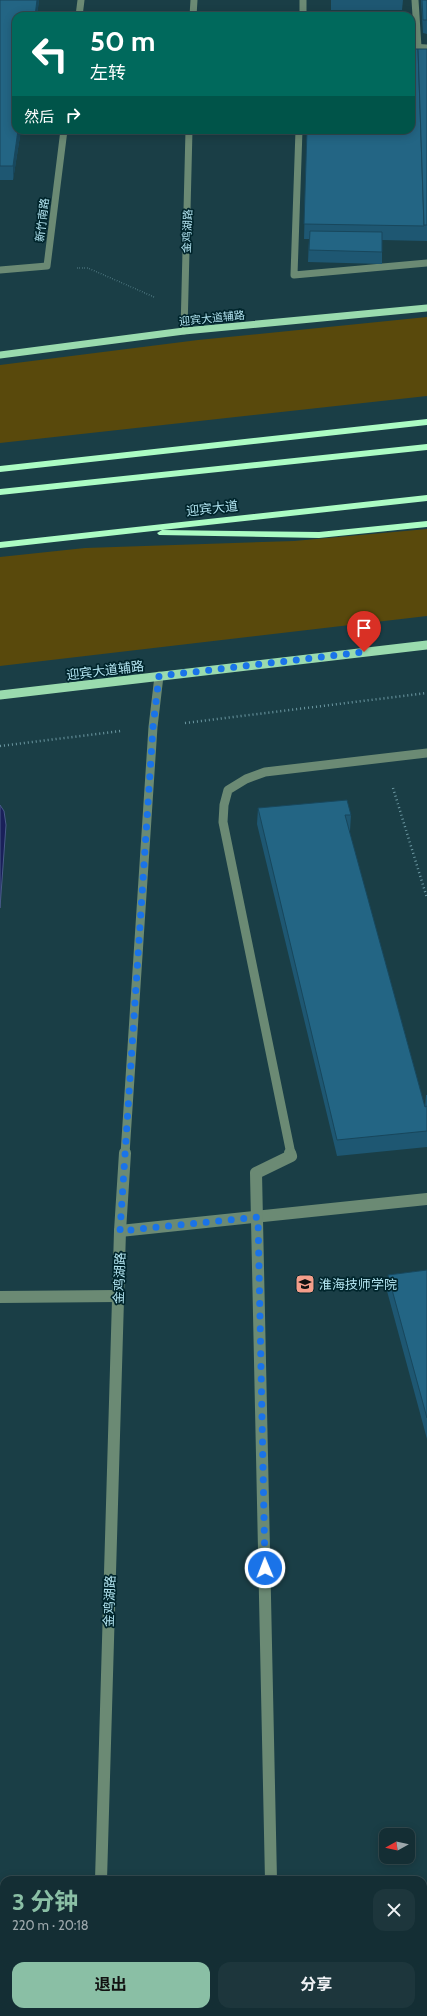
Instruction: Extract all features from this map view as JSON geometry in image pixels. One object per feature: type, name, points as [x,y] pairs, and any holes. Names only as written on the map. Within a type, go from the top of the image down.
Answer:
[{"type":"highway","points":[[0,469],[427,422]]},
{"type":"highway","points":[[0,492],[427,447]]},
{"type":"highway","name":"迎宾大道","points":[[0,544],[427,498]]},
{"type":"highway","points":[[107,533],[319,535],[427,524]]},
{"type":"main road","name":"迎宾大道辅路","points":[[0,355],[184,331],[427,308]]},
{"type":"main road","name":"迎宾大道辅路","points":[[0,695],[427,645]]},
{"type":"street","points":[[80,12],[81,0]]},
{"type":"street","points":[[193,12],[194,0]]},
{"type":"street","points":[[303,0],[303,12]]},
{"type":"street","points":[[415,0],[415,12]]},
{"type":"street","points":[[415,47],[427,48]]},
{"type":"street","name":"新竹南路","points":[[47,266],[64,134]]},
{"type":"street","name":"金鸡湖路","points":[[184,331],[189,134]]},
{"type":"street","points":[[299,134],[294,275],[427,263]]},
{"type":"street","points":[[0,270],[47,266]]},
{"type":"street","name":"金鸡湖路","points":[[101,1876],[120,1231],[153,727],[159,676]]},
{"type":"street","points":[[271,1876],[256,1173],[291,1156],[224,822],[224,805],[228,790],[246,779],[265,772],[427,753]]},
{"type":"street","points":[[120,1231],[427,1199]]},
{"type":"street","points":[[0,1297],[118,1296]]},
{"type":"path","points":[[47,266],[88,268],[184,310]]},
{"type":"path","points":[[0,746],[427,693]]},
{"type":"path","points":[[383,758],[427,898]]},
{"type":"shaded area","points":[[427,317],[427,396],[0,443],[0,365],[198,340]]},
{"type":"shaded area","points":[[427,529],[427,616],[0,666],[0,557],[85,548],[294,541]]},
{"type":"shaded area","points":[[0,805],[4,811],[6,825],[0,908]]},
{"type":"building","points":[[0,0],[37,0],[36,12],[12,12],[12,134],[17,134],[13,166],[0,166]]},
{"type":"building","points":[[422,0],[427,0],[427,20],[423,20]]},
{"type":"building","points":[[415,49],[418,49],[424,226],[304,224],[307,134],[415,134]]},
{"type":"building","points":[[418,49],[427,49],[427,225],[424,225]]},
{"type":"building","points":[[310,231],[382,232],[382,252],[309,250]]},
{"type":"building","points":[[347,800],[351,815],[345,815],[425,1107],[427,1106],[427,1131],[337,1140],[258,808]]},
{"type":"building","points":[[427,1270],[427,1418],[388,1275]]},
{"type":"place","name":"淮海技师学院","points":[[305,1284]]},
{"type":"route","points":[[265,1568],[258,1217],[120,1231],[153,727],[159,676],[364,652]]}]
